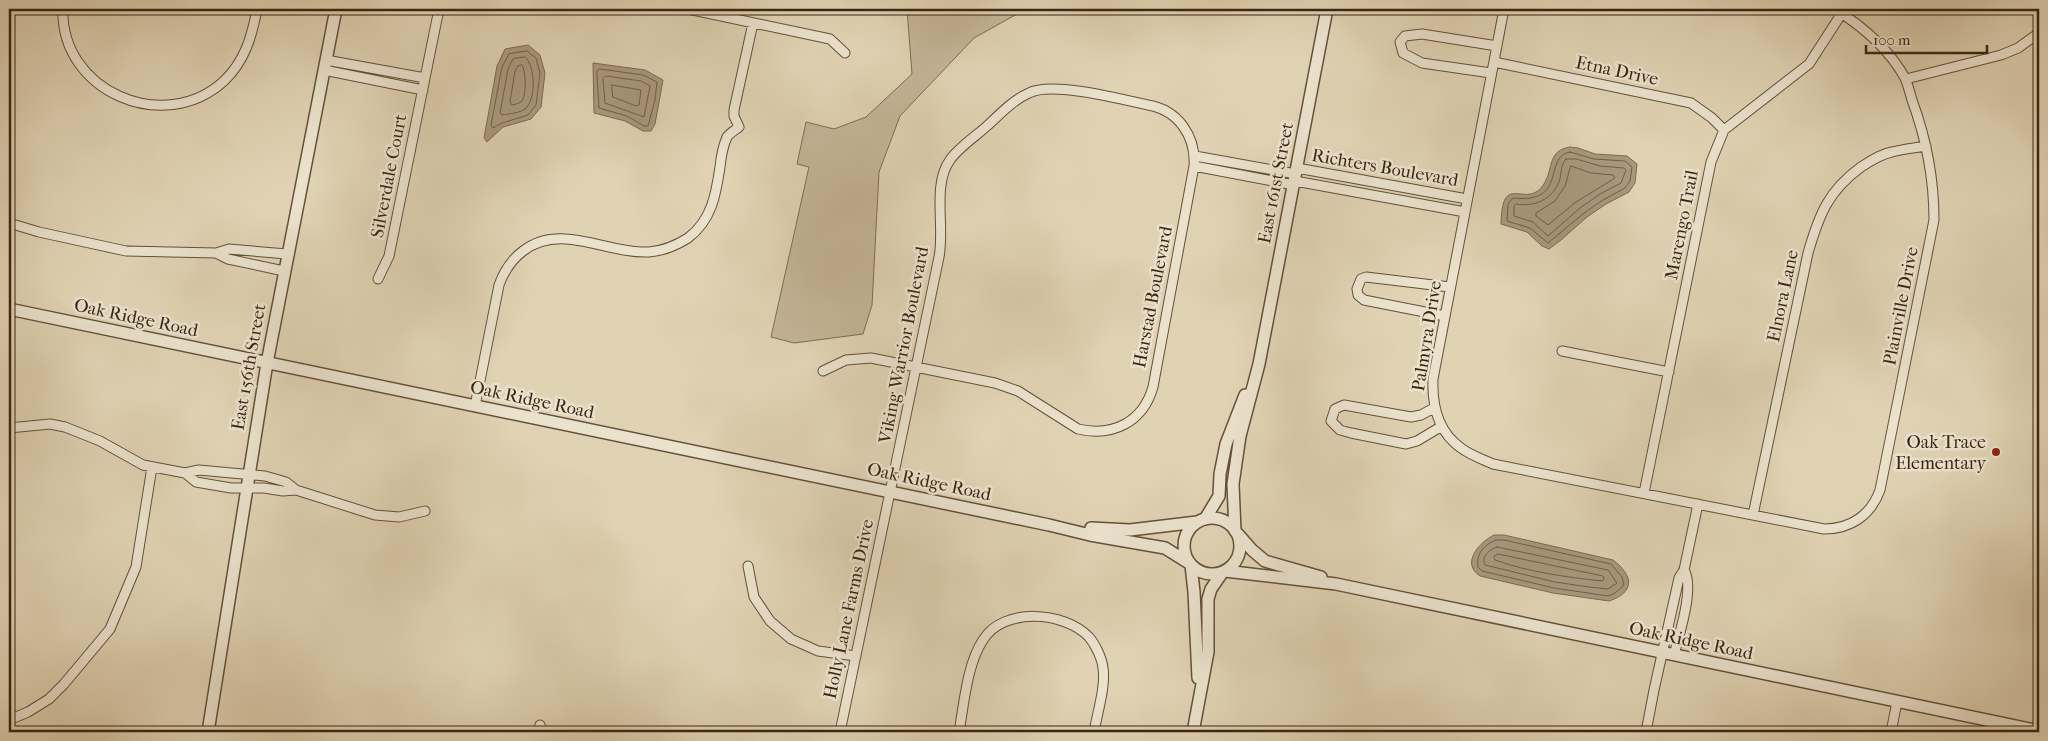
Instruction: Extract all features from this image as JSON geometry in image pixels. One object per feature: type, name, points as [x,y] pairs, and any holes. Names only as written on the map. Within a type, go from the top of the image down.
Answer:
[{"type":"street","points":[[63,9],[68,40],[75,57],[83,69],[96,82],[116,96],[142,104],[168,105],[194,99],[210,91],[224,80],[245,52],[257,9]]},
{"type":"street","name":"East 156th Street","points":[[208,732],[267,363],[336,9]]},
{"type":"street","name":"Silverdale Court","points":[[378,279],[389,256],[439,9]]},
{"type":"street","points":[[688,9],[830,40],[845,53]]},
{"type":"street","name":"East 161st Street","points":[[1236,532],[1233,484],[1240,436],[1259,364],[1327,9]]},
{"type":"street","name":"Palmyra Drive","points":[[1504,9],[1433,379],[1432,398],[1442,426],[1462,449],[1493,464],[1824,529],[1846,526]]},
{"type":"street","name":"Plainville Drive","points":[[1838,11],[1874,39],[1891,56],[1906,79],[1926,146],[1934,202],[1934,220],[1880,490],[1875,503],[1867,514],[1846,526]]},
{"type":"street","name":"Marengo Trail","points":[[1644,493],[1711,162],[1724,130],[1808,64],[1838,11]]},
{"type":"street","points":[[474,406],[499,285],[506,268],[512,261],[534,244],[554,238],[567,238],[649,252],[680,243],[696,231],[708,216],[715,198],[722,153],[727,138],[738,127],[734,110],[753,23]]},
{"type":"street","points":[[1906,79],[2001,55],[2018,48],[2039,33]]},
{"type":"street","points":[[1491,74],[1422,63],[1403,53],[1400,42],[1405,36],[1422,34],[1497,46]]},
{"type":"street","name":"Etna Drive","points":[[1494,62],[1691,103],[1712,118],[1724,130]]},
{"type":"street","points":[[325,65],[425,78]]},
{"type":"street","points":[[325,65],[423,90]]},
{"type":"street","name":"Viking Warrior Boulevard","points":[[891,492],[942,245],[941,186],[950,160],[1003,111],[1030,92],[1052,88],[1152,105],[1165,110],[1176,117],[1185,128],[1191,140],[1195,156]]},
{"type":"street","name":"Elnora Lane","points":[[1753,515],[1808,253],[1817,221],[1834,192],[1848,177],[1871,160],[1891,152],[1926,146]]},
{"type":"street","points":[[1195,156],[1296,177]]},
{"type":"street","name":"Harstad Boulevard","points":[[916,368],[995,384],[1018,391],[1078,429],[1090,432],[1102,431],[1127,424],[1140,413],[1149,401],[1153,387],[1195,156]]},
{"type":"street","points":[[1194,166],[1296,177]]},
{"type":"street","name":"Richters Boulevard","points":[[1296,177],[1467,199]]},
{"type":"street","name":"Richters Boulevard","points":[[1296,177],[1465,212]]},
{"type":"street","points":[[9,223],[39,232],[126,251],[145,253],[216,252],[230,248],[288,254]]},
{"type":"street","points":[[216,252],[228,260],[284,271]]},
{"type":"street","points":[[1445,316],[1364,300],[1358,295],[1357,289],[1359,282],[1366,277],[1450,287]]},
{"type":"street","name":"Oak Ridge Road","points":[[9,309],[1090,535],[1165,548],[1190,564]]},
{"type":"street","points":[[1562,351],[1669,372]]},
{"type":"street","points":[[823,371],[846,360],[871,358],[916,368]]},
{"type":"street","name":"East 161st Street","points":[[1201,521],[1219,496],[1220,474],[1226,444],[1259,364]]},
{"type":"street","points":[[1434,408],[1421,415],[1411,417],[1344,405],[1335,409],[1331,421],[1334,426],[1346,432],[1406,444],[1417,441],[1442,426]]},
{"type":"street","points":[[9,428],[50,424],[65,426],[100,441],[142,465],[185,474],[196,482],[231,488],[283,492],[296,490]]},
{"type":"street","points":[[9,720],[28,712],[49,699],[110,629],[136,567],[152,467]]},
{"type":"street","points":[[185,474],[199,470],[249,474],[286,482],[296,490],[375,516],[399,517],[425,511]]},
{"type":"street","name":"Holly Lane Farms Drive","points":[[840,732],[891,492]]},
{"type":"street","points":[[1646,732],[1679,578],[1684,570],[1698,504]]},
{"type":"street","points":[[1192,732],[1208,652],[1208,599],[1211,589],[1236,560],[1240,551],[1240,542],[1236,532],[1223,520],[1214,518],[1201,521],[1190,528],[1185,536],[1183,545],[1190,564],[1195,601],[1198,697]]},
{"type":"street","name":"Oak Ridge Road","points":[[1049,525],[1130,530],[1201,521]]},
{"type":"street","name":"Oak Ridge Road","points":[[1236,532],[1265,561],[1324,578],[1336,584]]},
{"type":"street","points":[[1190,564],[1204,574],[1213,575],[1224,572]]},
{"type":"street","points":[[748,566],[754,597],[770,621],[791,639],[818,651],[856,656]]},
{"type":"street","points":[[1674,655],[1688,591],[1688,576],[1684,570]]},
{"type":"street","name":"Oak Ridge Road","points":[[1224,572],[1336,584],[2034,731]]},
{"type":"street","points":[[959,732],[976,654],[983,639],[992,629],[1012,618],[1027,616],[1069,624],[1081,630],[1089,637],[1103,668],[1103,681],[1094,732]]},
{"type":"street","points":[[1891,732],[1897,702]]},
{"type":"shaded area","points":[[907,9],[1019,9],[1017,14],[974,38],[900,116],[879,172],[872,305],[863,334],[794,343],[771,337],[809,167],[797,164],[806,122],[834,129],[866,117],[912,74]]},
{"type":"water","points":[[528,45],[540,55],[545,73],[541,107],[531,119],[503,127],[487,142],[484,138],[497,66],[505,49]]},
{"type":"water","points":[[593,63],[645,70],[663,80],[655,124],[651,131],[643,131],[625,121],[594,113]]},
{"type":"water","points":[[1570,147],[1595,154],[1627,156],[1637,164],[1635,183],[1629,192],[1587,217],[1549,249],[1542,246],[1527,232],[1501,224],[1502,208],[1505,199],[1509,195],[1534,193],[1541,188],[1557,153],[1562,149]]},
{"type":"water","points":[[1494,535],[1504,535],[1613,560],[1625,571],[1629,583],[1624,593],[1609,601],[1553,593],[1480,576],[1474,571],[1472,565],[1474,553]]},
{"type":"place","name":"Oak Trace Elementary","points":[[1996,452]]}]
